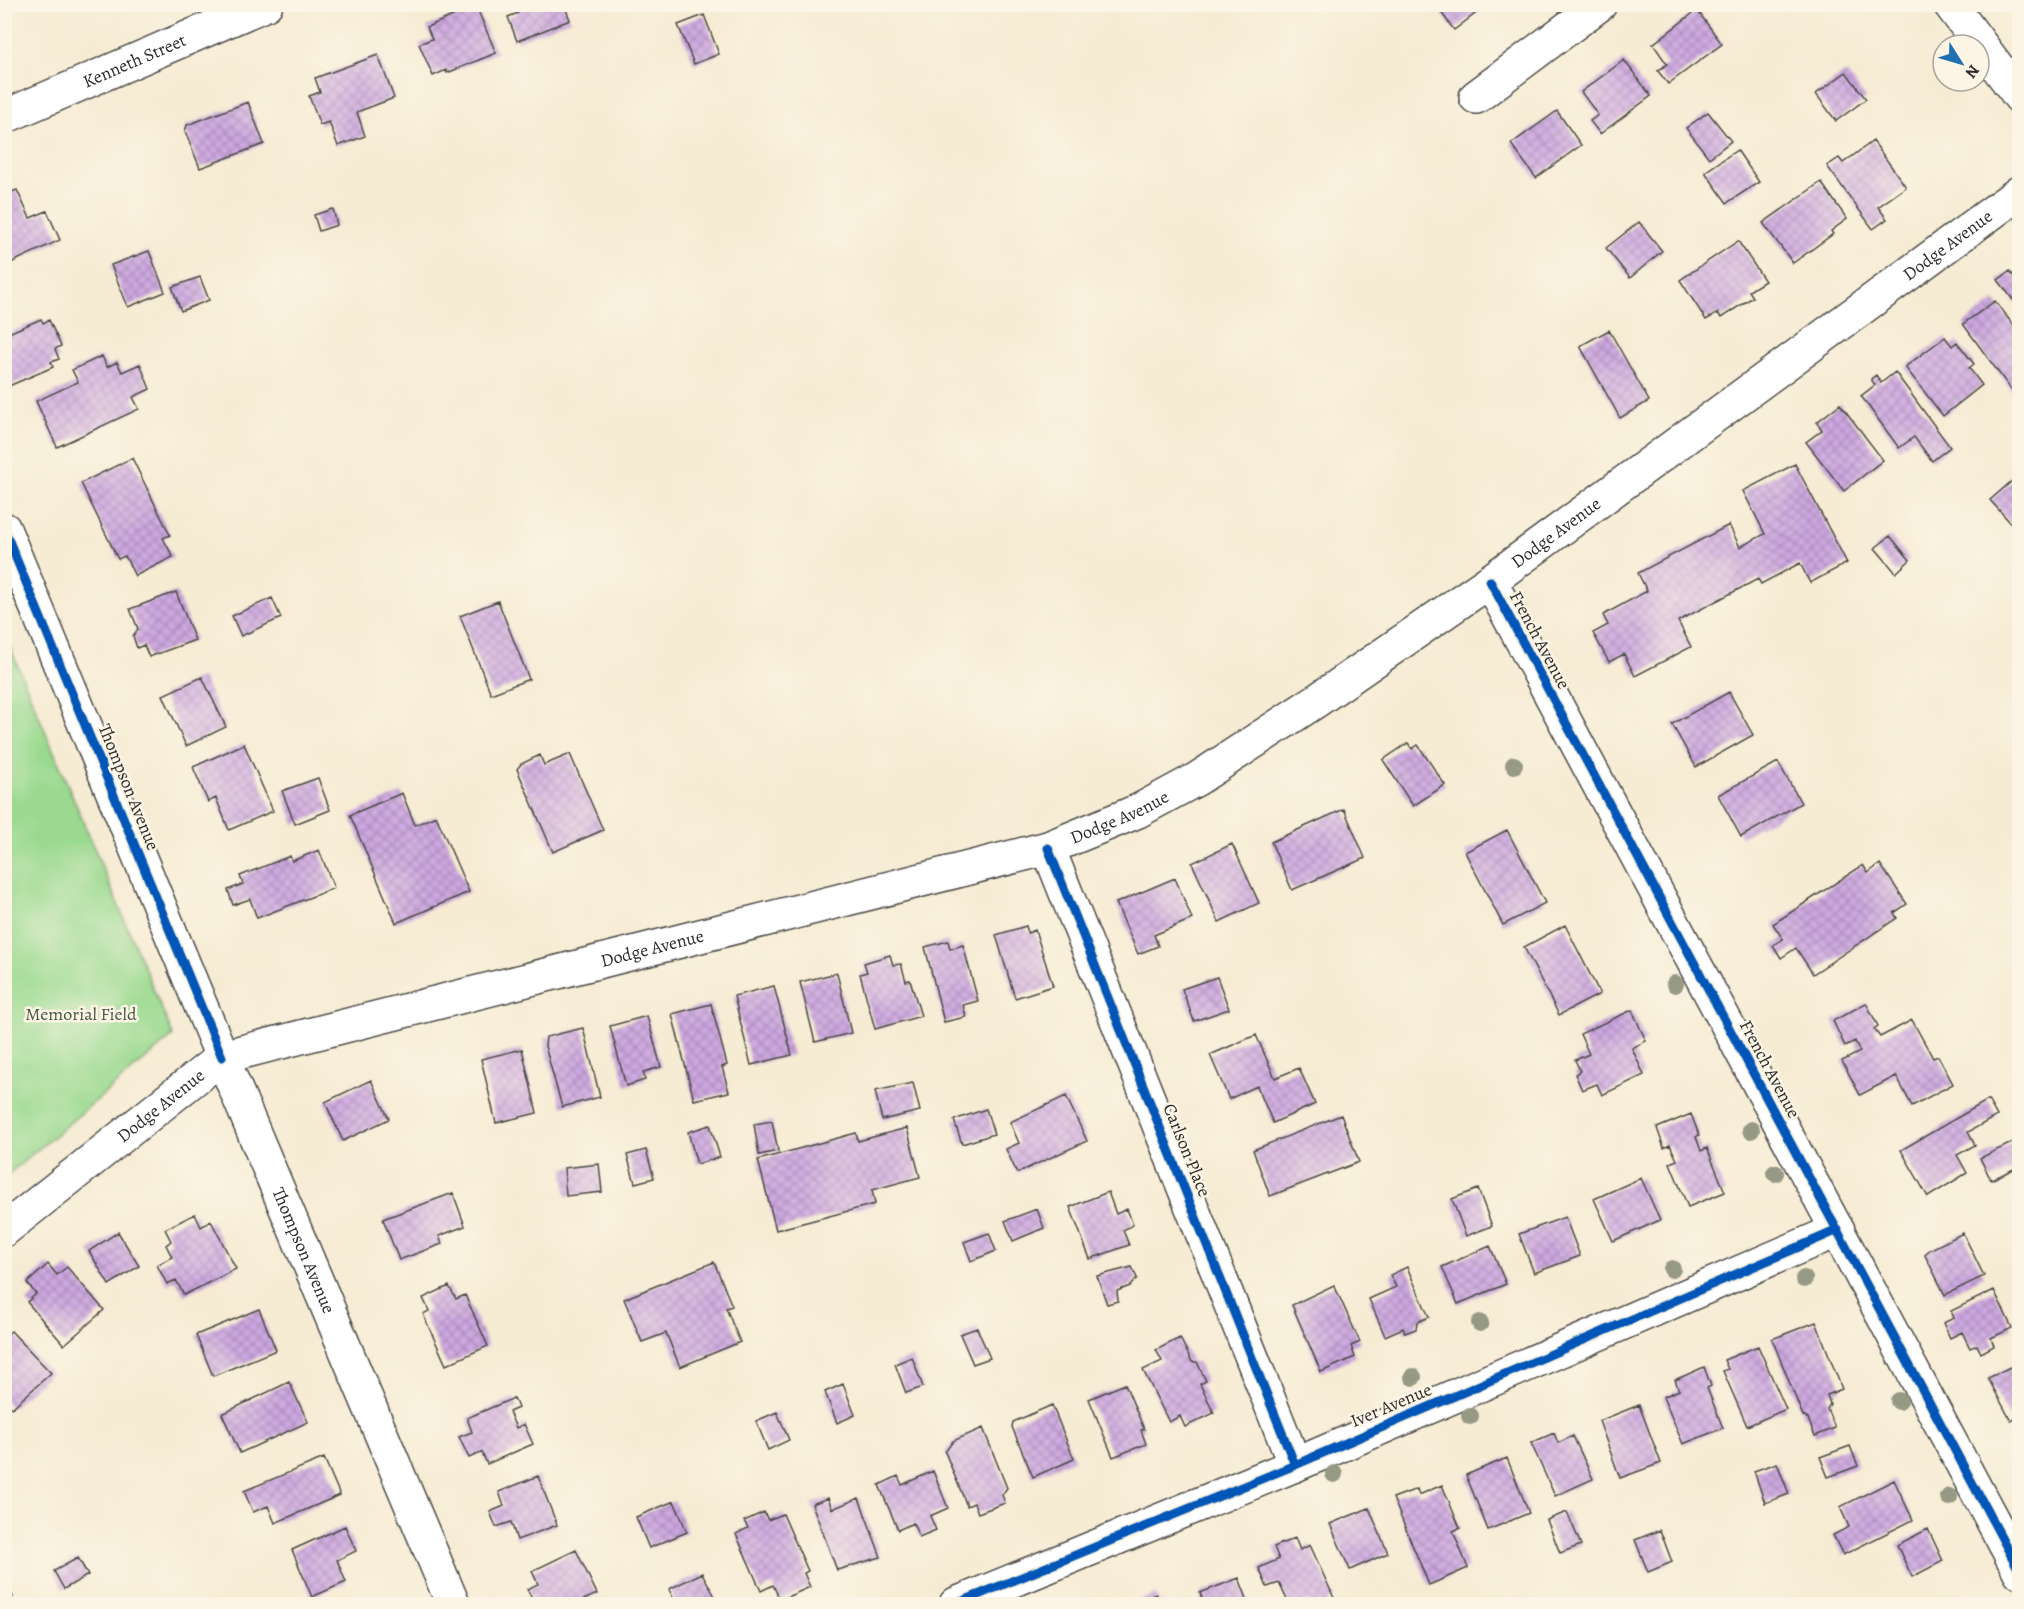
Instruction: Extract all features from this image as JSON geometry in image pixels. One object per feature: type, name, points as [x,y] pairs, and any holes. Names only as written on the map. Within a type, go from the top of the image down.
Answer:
[{"type":"street","name":"Kenneth Street","points":[[4,117],[266,4]]},
{"type":"street","points":[[1476,97],[1600,4]]},
{"type":"street","points":[[1950,4],[2015,84]]},
{"type":"street","name":"Dodge Avenue","points":[[4,1230],[222,1057],[1048,848],[1138,811],[1197,779],[1316,701],[1490,581],[2019,192]]},
{"type":"street","name":"Thompson Avenue","points":[[4,529],[222,1057],[453,1605]]},
{"type":"street","name":"French Avenue","points":[[1490,581],[2019,1572]]},
{"type":"street","name":"Carlson Place","points":[[1048,848],[1295,1465]]},
{"type":"street","name":"Iver Avenue","points":[[956,1605],[1295,1465],[1838,1230]]},
{"type":"green space","name":"Memorial Field","points":[[4,633],[173,1036],[5,1177],[4,1177]]},
{"type":"building","points":[[514,4],[564,4],[570,20],[517,41],[508,17],[518,13]]},
{"type":"building","points":[[1435,4],[1488,4],[1454,30]]},
{"type":"building","points":[[476,6],[496,53],[447,73],[446,70],[433,76],[419,44],[432,39],[427,27]]},
{"type":"building","points":[[1697,10],[1722,44],[1668,84],[1658,71],[1667,64],[1653,44]]},
{"type":"building","points":[[704,15],[719,54],[694,64],[678,25]]},
{"type":"building","points":[[378,55],[394,98],[357,112],[365,136],[338,146],[329,122],[320,125],[309,96],[320,92],[315,78]]},
{"type":"building","points":[[1624,60],[1651,96],[1600,134],[1590,121],[1598,115],[1581,92]]},
{"type":"building","points":[[1846,72],[1866,99],[1836,121],[1816,94]]},
{"type":"building","points":[[248,102],[264,144],[200,168],[185,131],[187,125]]},
{"type":"building","points":[[1557,111],[1581,145],[1536,178],[1511,144]]},
{"type":"building","points":[[1708,112],[1731,141],[1709,158],[1686,128]]},
{"type":"building","points":[[1873,141],[1906,187],[1878,207],[1887,219],[1873,229],[1827,166],[1839,158],[1843,163]]},
{"type":"building","points":[[1737,150],[1759,182],[1727,203],[1705,172]]},
{"type":"building","points":[[1821,182],[1847,219],[1831,231],[1833,234],[1793,263],[1763,223]]},
{"type":"building","points":[[17,190],[30,218],[47,211],[60,240],[4,266],[4,195]]},
{"type":"building","points":[[333,209],[337,225],[319,231],[314,215]]},
{"type":"building","points":[[1639,222],[1662,251],[1630,278],[1606,248]]},
{"type":"building","points":[[1738,241],[1765,281],[1749,291],[1753,297],[1721,318],[1718,313],[1706,320],[1680,280]]},
{"type":"building","points":[[149,251],[165,292],[128,307],[111,265]]},
{"type":"building","points":[[2010,271],[2015,278],[2020,275],[2020,309],[1998,280]]},
{"type":"building","points":[[200,277],[209,300],[181,311],[172,287]]},
{"type":"building","points":[[1995,301],[2020,334],[2020,402],[1963,324]]},
{"type":"building","points":[[41,319],[43,323],[49,320],[61,346],[55,349],[59,359],[51,362],[53,367],[4,388],[4,335]]},
{"type":"building","points":[[1609,330],[1649,401],[1620,418],[1580,346]]},
{"type":"building","points":[[1945,337],[1952,346],[1957,342],[1974,364],[1969,368],[1982,385],[1943,416],[1905,367]]},
{"type":"building","points":[[102,356],[107,367],[117,362],[122,372],[140,364],[150,389],[133,397],[139,409],[57,447],[36,401],[78,382],[72,370]]},
{"type":"building","points":[[1895,372],[1950,447],[1932,461],[1914,437],[1899,448],[1861,396],[1875,385],[1871,379],[1876,375],[1881,383]]},
{"type":"building","points":[[1840,404],[1883,460],[1844,491],[1806,442],[1822,430],[1817,422]]},
{"type":"building","points":[[132,458],[170,535],[163,538],[173,557],[135,576],[125,556],[118,559],[81,483]]},
{"type":"building","points":[[1795,464],[1847,563],[1810,583],[1800,563],[1761,584],[1758,579],[1678,621],[1691,647],[1635,676],[1624,654],[1609,662],[1593,633],[1608,625],[1603,615],[1647,591],[1638,573],[1729,525],[1740,547],[1765,534],[1743,491]]},
{"type":"building","points":[[2020,474],[2020,530],[2018,531],[1990,500]]},
{"type":"building","points":[[1890,536],[1910,560],[1896,573],[1875,548]]},
{"type":"building","points":[[176,592],[195,640],[149,657],[144,645],[137,648],[133,636],[138,629],[130,609]]},
{"type":"building","points":[[272,598],[281,618],[241,636],[232,616]]},
{"type":"building","points":[[498,601],[529,679],[491,694],[460,616]]},
{"type":"building","points":[[202,677],[226,727],[186,746],[163,695]]},
{"type":"building","points":[[1729,692],[1753,735],[1696,767],[1672,724]]},
{"type":"building","points":[[1408,743],[1412,749],[1418,745],[1445,785],[1413,806],[1383,760]]},
{"type":"building","points":[[244,744],[273,811],[229,830],[216,798],[208,802],[193,767]]},
{"type":"building","points":[[570,754],[603,830],[553,852],[517,769],[521,764],[540,755],[544,765]]},
{"type":"building","points":[[1778,762],[1801,803],[1741,837],[1718,795]]},
{"type":"building","points":[[318,778],[330,810],[295,824],[282,791]]},
{"type":"building","points":[[402,793],[415,825],[436,816],[469,892],[396,923],[350,815]]},
{"type":"building","points":[[1344,809],[1365,858],[1292,890],[1271,842]]},
{"type":"building","points":[[1507,830],[1545,903],[1503,925],[1465,852]]},
{"type":"building","points":[[1232,844],[1259,903],[1219,922],[1192,863]]},
{"type":"building","points":[[319,850],[334,888],[257,918],[250,899],[233,905],[228,890],[243,884],[240,876],[290,856],[292,861]]},
{"type":"building","points":[[1880,864],[1907,904],[1894,913],[1897,918],[1813,974],[1796,948],[1781,958],[1773,945],[1783,939],[1773,924],[1863,865],[1868,873]]},
{"type":"building","points":[[1175,878],[1192,919],[1154,935],[1158,946],[1138,954],[1116,903]]},
{"type":"building","points":[[1565,925],[1600,994],[1559,1015],[1524,947]]},
{"type":"building","points":[[1026,926],[1028,933],[1035,930],[1053,986],[1015,998],[996,935]]},
{"type":"building","points":[[948,941],[950,949],[963,945],[978,1001],[963,1005],[966,1017],[944,1022],[925,947]]},
{"type":"building","points":[[890,955],[893,965],[901,964],[906,981],[910,980],[921,1016],[875,1029],[860,974],[867,972],[864,963]]},
{"type":"building","points":[[837,973],[851,1033],[815,1042],[800,982]]},
{"type":"building","points":[[1217,977],[1229,1009],[1194,1021],[1182,989]]},
{"type":"building","points":[[774,986],[792,1055],[751,1065],[734,996]]},
{"type":"building","points":[[1866,1003],[1878,1026],[1874,1029],[1880,1037],[1912,1020],[1933,1058],[1938,1056],[1953,1084],[1912,1106],[1896,1076],[1860,1095],[1842,1061],[1860,1052],[1855,1041],[1845,1046],[1833,1021]]},
{"type":"building","points":[[711,1004],[727,1065],[722,1067],[729,1092],[694,1100],[672,1014]]},
{"type":"building","points":[[1632,1010],[1646,1041],[1632,1048],[1644,1075],[1602,1095],[1597,1084],[1582,1090],[1575,1074],[1580,1071],[1575,1060],[1589,1054],[1580,1034]]},
{"type":"building","points":[[647,1016],[661,1067],[643,1072],[645,1080],[626,1086],[610,1026]]},
{"type":"building","points":[[583,1028],[600,1097],[562,1107],[545,1046],[546,1037]]},
{"type":"building","points":[[1256,1035],[1275,1078],[1299,1068],[1315,1104],[1273,1123],[1257,1086],[1229,1099],[1210,1055]]},
{"type":"building","points":[[522,1049],[537,1113],[496,1123],[481,1059]]},
{"type":"building","points":[[371,1080],[389,1119],[343,1141],[325,1102]]},
{"type":"building","points":[[913,1083],[920,1111],[882,1120],[875,1091]]},
{"type":"building","points":[[1066,1096],[1087,1141],[1017,1173],[1006,1149],[1019,1143],[1010,1122]]},
{"type":"building","points":[[1988,1100],[1997,1116],[1968,1132],[1975,1145],[1957,1155],[1967,1173],[1928,1197],[1901,1150]]},
{"type":"building","points":[[986,1109],[994,1134],[962,1144],[954,1120]]},
{"type":"building","points":[[1691,1114],[1699,1135],[1696,1137],[1701,1151],[1707,1148],[1725,1192],[1688,1207],[1670,1163],[1677,1160],[1670,1145],[1664,1148],[1657,1128]]},
{"type":"building","points":[[1341,1115],[1359,1162],[1270,1196],[1253,1150]]},
{"type":"building","points":[[772,1121],[778,1151],[759,1155],[754,1124]]},
{"type":"building","points":[[710,1125],[720,1157],[697,1164],[688,1132]]},
{"type":"building","points":[[907,1128],[920,1177],[872,1190],[875,1204],[776,1230],[758,1160],[856,1133],[858,1141]]},
{"type":"building","points":[[2020,1139],[2020,1166],[1991,1180],[1980,1158]]},
{"type":"building","points":[[646,1150],[654,1178],[635,1183],[627,1155]]},
{"type":"building","points":[[599,1164],[602,1192],[566,1196],[564,1168]]},
{"type":"building","points":[[1641,1178],[1660,1220],[1613,1241],[1594,1199]]},
{"type":"building","points":[[1478,1189],[1492,1226],[1466,1236],[1452,1199]]},
{"type":"building","points":[[1108,1192],[1116,1214],[1127,1209],[1133,1225],[1123,1230],[1129,1245],[1090,1259],[1070,1207]]},
{"type":"building","points":[[453,1193],[465,1226],[439,1236],[442,1244],[399,1260],[383,1219]]},
{"type":"building","points":[[1037,1209],[1044,1228],[1013,1241],[1005,1221]]},
{"type":"building","points":[[195,1214],[201,1227],[211,1221],[236,1269],[184,1295],[176,1280],[167,1284],[157,1265],[172,1257],[166,1245],[171,1241],[165,1229]]},
{"type":"building","points":[[1565,1217],[1580,1256],[1534,1273],[1519,1234]]},
{"type":"building","points":[[118,1232],[139,1266],[109,1285],[89,1251]]},
{"type":"building","points":[[989,1233],[996,1251],[971,1261],[964,1242]]},
{"type":"building","points":[[1963,1233],[1984,1276],[1945,1295],[1925,1255],[1929,1250]]},
{"type":"building","points":[[1490,1246],[1506,1284],[1458,1304],[1442,1267]]},
{"type":"building","points":[[714,1262],[732,1306],[726,1308],[740,1342],[680,1367],[666,1333],[642,1342],[624,1299]]},
{"type":"building","points":[[48,1264],[57,1275],[67,1267],[104,1310],[64,1345],[27,1302],[36,1294],[27,1283]]},
{"type":"building","points":[[1132,1267],[1137,1278],[1130,1286],[1117,1291],[1118,1301],[1107,1304],[1097,1276]]},
{"type":"building","points":[[1407,1267],[1429,1317],[1417,1322],[1416,1329],[1405,1333],[1403,1328],[1385,1336],[1369,1299],[1396,1287],[1390,1275]]},
{"type":"building","points":[[1334,1285],[1360,1342],[1351,1346],[1355,1357],[1321,1372],[1292,1305]]},
{"type":"building","points":[[449,1286],[456,1299],[465,1295],[488,1346],[446,1365],[423,1314],[429,1311],[423,1298]]},
{"type":"building","points":[[1994,1290],[2012,1328],[1991,1338],[1994,1346],[1981,1353],[1977,1345],[1970,1348],[1962,1332],[1950,1338],[1943,1323],[1954,1318],[1951,1311]]},
{"type":"building","points":[[259,1309],[276,1350],[213,1376],[196,1335]]},
{"type":"building","points":[[1816,1322],[1842,1389],[1827,1395],[1830,1404],[1827,1409],[1835,1428],[1815,1436],[1808,1419],[1803,1416],[1772,1339]]},
{"type":"building","points":[[977,1328],[990,1358],[973,1364],[960,1334]]},
{"type":"building","points":[[11,1331],[51,1373],[12,1408],[4,1400],[4,1337]]},
{"type":"building","points":[[1180,1338],[1192,1362],[1197,1362],[1206,1381],[1200,1384],[1214,1413],[1185,1427],[1180,1416],[1169,1422],[1143,1370],[1162,1361],[1156,1350]]},
{"type":"building","points":[[1758,1346],[1786,1409],[1747,1426],[1723,1371],[1728,1369],[1724,1360]]},
{"type":"building","points":[[912,1357],[923,1387],[906,1393],[895,1364]]},
{"type":"building","points":[[2020,1362],[2020,1417],[2011,1421],[1988,1378]]},
{"type":"building","points":[[1704,1367],[1711,1386],[1707,1388],[1723,1428],[1683,1444],[1663,1397],[1679,1390],[1675,1380]]},
{"type":"building","points":[[289,1382],[308,1422],[240,1453],[222,1414]]},
{"type":"building","points":[[843,1384],[855,1415],[837,1423],[825,1392]]},
{"type":"building","points":[[1125,1384],[1144,1429],[1141,1430],[1146,1444],[1113,1457],[1089,1399]]},
{"type":"building","points":[[514,1398],[518,1408],[509,1412],[516,1428],[524,1424],[533,1444],[487,1464],[482,1452],[469,1458],[459,1437],[472,1432],[467,1418]]},
{"type":"building","points":[[1052,1405],[1074,1459],[1033,1477],[1012,1427],[1013,1422]]},
{"type":"building","points":[[1639,1405],[1661,1463],[1620,1478],[1599,1421]]},
{"type":"building","points":[[777,1412],[789,1440],[768,1450],[756,1421]]},
{"type":"building","points":[[983,1428],[1007,1488],[1002,1495],[1005,1503],[978,1513],[974,1503],[967,1506],[945,1452],[953,1441]]},
{"type":"building","points":[[1554,1433],[1558,1443],[1573,1436],[1593,1479],[1555,1496],[1531,1443]]},
{"type":"building","points":[[1850,1446],[1858,1466],[1828,1477],[1820,1457]]},
{"type":"building","points":[[324,1458],[340,1495],[275,1523],[268,1506],[253,1512],[244,1491]]},
{"type":"building","points":[[1507,1458],[1529,1513],[1488,1530],[1466,1475]]},
{"type":"building","points":[[1777,1463],[1789,1494],[1765,1503],[1754,1471]]},
{"type":"building","points":[[933,1471],[948,1508],[930,1516],[936,1530],[919,1537],[913,1523],[898,1530],[879,1485],[898,1476],[902,1485]]},
{"type":"building","points":[[538,1476],[557,1525],[517,1540],[511,1522],[496,1527],[490,1512],[504,1506],[499,1492]]},
{"type":"building","points":[[1894,1480],[1913,1520],[1843,1555],[1833,1535],[1849,1527],[1840,1507]]},
{"type":"building","points":[[1442,1485],[1460,1528],[1453,1531],[1468,1568],[1429,1585],[1393,1498],[1417,1489],[1419,1495]]},
{"type":"building","points":[[828,1498],[832,1509],[859,1498],[881,1557],[837,1570],[812,1504]]},
{"type":"building","points":[[674,1501],[687,1532],[649,1548],[636,1517]]},
{"type":"building","points":[[1369,1508],[1388,1553],[1350,1570],[1330,1524]]},
{"type":"building","points":[[764,1512],[768,1520],[783,1514],[808,1571],[804,1573],[810,1587],[780,1600],[773,1585],[761,1591],[736,1534],[748,1528],[744,1521]]},
{"type":"building","points":[[1567,1512],[1581,1545],[1560,1553],[1547,1520]]},
{"type":"building","points":[[345,1526],[356,1551],[337,1560],[346,1582],[312,1597],[292,1550]]},
{"type":"building","points":[[1928,1529],[1943,1561],[1912,1577],[1897,1545]]},
{"type":"building","points":[[1660,1530],[1672,1562],[1648,1572],[1635,1540]]},
{"type":"building","points":[[1295,1538],[1300,1550],[1310,1545],[1334,1598],[1327,1601],[1328,1604],[1289,1604],[1279,1583],[1267,1587],[1259,1568],[1279,1559],[1274,1547]]},
{"type":"building","points":[[576,1550],[597,1594],[575,1604],[535,1604],[527,1589],[538,1584],[532,1571]]},
{"type":"building","points":[[78,1558],[88,1575],[64,1589],[54,1571]]},
{"type":"building","points":[[702,1573],[719,1604],[676,1604],[669,1589]]},
{"type":"building","points":[[1239,1578],[1249,1604],[1204,1604],[1200,1593]]},
{"type":"building","points":[[4,1584],[13,1597],[4,1602]]},
{"type":"building","points":[[1156,1594],[1159,1603],[1164,1601],[1165,1604],[1130,1604]]},
{"type":"cycle path","points":[[4,529],[222,1057]]},
{"type":"cycle path","points":[[1490,581],[2020,1572]]},
{"type":"cycle path","points":[[1048,848],[1295,1465]]},
{"type":"cycle path","points":[[956,1604],[1295,1465],[1838,1230]]}]
